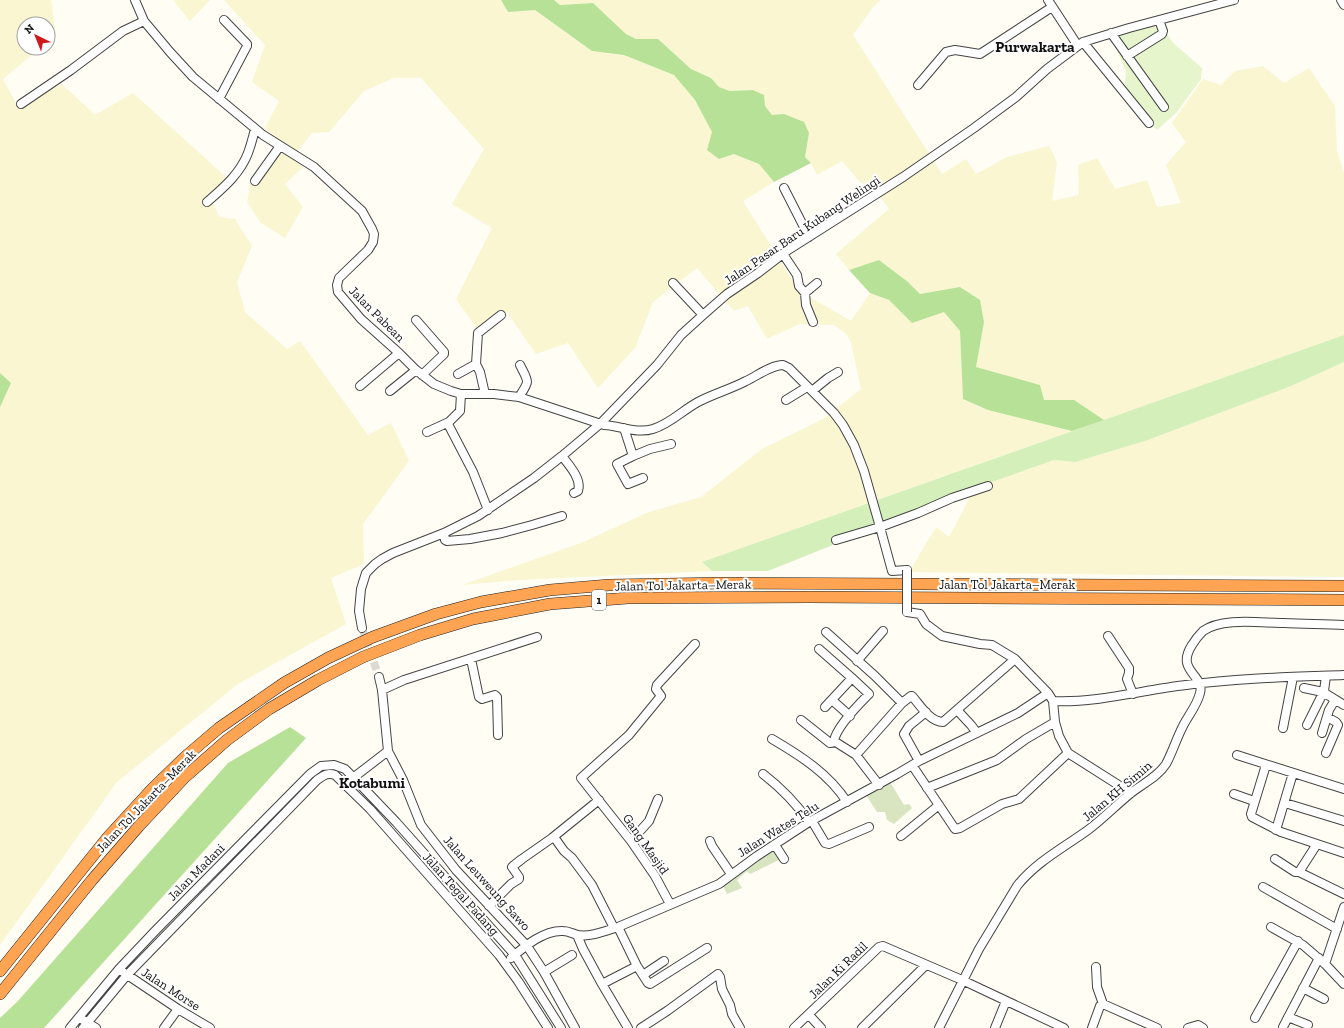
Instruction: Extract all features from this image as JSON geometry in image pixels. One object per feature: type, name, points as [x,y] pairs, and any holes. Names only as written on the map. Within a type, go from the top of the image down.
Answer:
[{"type":"highway","name":"Jalan Tol Jakarta–Merak","points":[[0,971],[108,838],[152,789],[185,757],[219,728],[284,683],[328,658],[373,637],[436,614],[481,602],[550,590],[608,585],[730,583],[1344,586]]},
{"type":"highway","name":"Jalan Tol Jakarta–Merak","points":[[0,994],[92,880],[139,826],[185,778],[227,740],[269,709],[318,680],[357,660],[420,635],[473,619],[550,604],[628,598],[809,597],[1344,600]]},
{"type":"street","name":"Jalan Pabean","points":[[136,0],[144,20],[181,64],[219,99],[263,136],[314,167],[362,211],[370,223],[374,234],[373,242],[368,250],[339,278],[337,288],[357,314],[419,373],[444,389],[461,394],[485,394],[518,397],[600,424],[633,430],[653,429],[672,420],[700,401],[730,389],[780,365],[786,366],[834,413],[843,425],[854,445],[869,488],[892,571],[907,570],[907,612],[920,614],[926,624],[942,636],[992,645],[1015,659]]},
{"type":"street","name":"Jalan Pasar Baru Kubang Welingi","points":[[362,628],[359,617],[360,594],[363,580],[370,569],[387,556],[444,533],[488,510],[562,456],[600,424],[657,365],[681,335],[727,294],[783,254],[903,177],[974,128],[1016,97],[1047,69],[1081,44],[1111,33],[1234,0]]},
{"type":"street","points":[[1341,0],[1344,5]]},
{"type":"street","points":[[918,85],[946,52],[955,50],[980,54],[1050,3],[1081,44],[1098,62],[1149,124]]},
{"type":"street","points":[[21,104],[71,70],[123,31],[144,20]]},
{"type":"street","points":[[219,99],[247,46],[247,44],[224,20]]},
{"type":"street","points":[[1127,56],[1162,34],[1163,31],[1159,20]]},
{"type":"street","points":[[1111,33],[1164,107]]},
{"type":"street","points":[[206,202],[238,173],[248,154],[255,129]]},
{"type":"street","points":[[255,181],[280,146]]},
{"type":"street","points":[[784,188],[810,237]]},
{"type":"street","points":[[783,254],[797,275],[799,286],[805,293],[806,305],[813,322]]},
{"type":"street","points":[[673,283],[702,315]]},
{"type":"street","points":[[805,293],[817,283]]},
{"type":"street","points":[[485,394],[483,381],[476,364],[478,333],[501,315]]},
{"type":"street","points":[[390,390],[419,373],[444,354],[444,352],[416,320]]},
{"type":"street","points":[[360,386],[399,353]]},
{"type":"street","points":[[458,374],[476,364]]},
{"type":"street","points":[[518,397],[528,384],[520,365]]},
{"type":"street","points":[[786,400],[809,389],[838,372]]},
{"type":"street","points":[[427,432],[448,422],[460,411],[461,394]]},
{"type":"street","points":[[448,422],[465,454],[488,510]]},
{"type":"street","points":[[624,428],[633,456]]},
{"type":"street","points":[[643,478],[628,484],[617,464],[650,449],[671,444]]},
{"type":"street","points":[[562,456],[569,464],[579,484],[578,491],[574,494]]},
{"type":"street","points":[[836,540],[880,527],[918,513],[952,498],[988,486]]},
{"type":"street","points":[[444,533],[445,540],[447,541],[464,540],[532,525],[562,516]]},
{"type":"street","points":[[1200,683],[1189,669],[1186,660],[1188,651],[1194,641],[1203,631],[1212,627],[1230,623],[1248,622],[1344,625]]},
{"type":"street","points":[[857,661],[883,631]]},
{"type":"street","points":[[826,632],[902,703]]},
{"type":"street","points":[[1108,636],[1129,668],[1129,673],[1126,679],[1133,694]]},
{"type":"street","points":[[382,690],[404,680],[537,637]]},
{"type":"street","name":"Gang Masjid","points":[[670,904],[655,876],[631,841],[581,778],[629,735],[661,696],[656,689],[657,685],[695,644]]},
{"type":"street","points":[[819,649],[869,694],[850,716],[835,737],[835,742]]},
{"type":"street","points":[[471,659],[479,697],[482,699],[495,695],[497,697],[498,735]]},
{"type":"street","points":[[856,756],[902,703],[912,696],[926,712],[936,720],[943,722],[1015,659],[1048,693],[1053,701],[1055,722],[1059,736],[1068,753],[1131,793]]},
{"type":"street","points":[[1053,701],[1081,700],[1133,694],[1200,683],[1254,678],[1344,675]]},
{"type":"street","points":[[1307,725],[1323,692],[1326,676]]},
{"type":"street","points":[[353,777],[345,770],[334,765],[332,774],[345,785],[353,777],[388,751],[382,690],[379,677]]},
{"type":"street","points":[[1283,728],[1293,677]]},
{"type":"street","points":[[826,707],[852,678]]},
{"type":"street","name":"Jalan KH Simin","points":[[939,1028],[962,980],[986,936],[1017,886],[1044,860],[1088,830],[1131,793],[1150,780],[1165,765],[1182,728],[1200,695],[1200,683]]},
{"type":"street","points":[[1304,688],[1323,692],[1344,705]]},
{"type":"street","name":"Jalan Wates Telu","points":[[506,963],[542,936],[553,932],[569,932],[578,935],[601,933],[719,884],[757,856],[810,822],[879,785],[916,763],[1018,713],[1048,693]]},
{"type":"street","points":[[832,700],[850,716]]},
{"type":"street","points":[[1322,733],[1327,717],[1335,700]]},
{"type":"street","points":[[957,710],[971,724],[977,733]]},
{"type":"street","points":[[926,712],[909,726],[904,734],[927,788],[955,829],[960,828],[1002,804],[1019,799],[1068,753]]},
{"type":"street","points":[[1326,752],[1338,725],[1336,722],[1327,717]]},
{"type":"street","points":[[801,720],[830,743],[835,742],[856,756],[879,785]]},
{"type":"street","points":[[927,788],[997,760],[1026,739],[1055,722]]},
{"type":"street","points":[[772,739],[825,775],[847,802]]},
{"type":"street","name":"Jalan Leuweung Sawo","points":[[388,751],[403,780],[421,825],[456,870],[489,906],[514,930],[527,946],[544,972],[575,1028]]},
{"type":"street","points":[[1237,755],[1344,789]]},
{"type":"street","name":"Jalan Madani","points":[[70,1028],[119,969],[310,774],[321,766],[334,765]]},
{"type":"street","points":[[1266,765],[1254,801],[1251,814],[1252,817],[1276,830],[1344,853]]},
{"type":"street","points":[[1276,830],[1293,773]]},
{"type":"street","name":"Jalan Madani","points":[[85,1025],[127,974],[317,780],[325,775],[332,774]]},
{"type":"street","points":[[763,774],[781,788],[797,805],[825,843],[829,844],[869,827]]},
{"type":"street","name":"Jalan Tegal Padang","points":[[353,777],[515,955],[561,1028]]},
{"type":"street","name":"Jalan Tegal Padang","points":[[345,785],[370,809],[506,963],[548,1028]]},
{"type":"street","points":[[1234,794],[1254,801]]},
{"type":"street","points":[[631,841],[648,821],[658,799]]},
{"type":"street","points":[[489,906],[511,884],[519,879],[513,866],[522,858],[553,838],[599,800]]},
{"type":"street","points":[[370,809],[377,802]]},
{"type":"street","points":[[1285,803],[1344,820]]},
{"type":"street","points":[[901,836],[939,805]]},
{"type":"street","points":[[553,838],[572,858],[592,885],[637,966],[650,984],[707,948]]},
{"type":"street","points":[[710,841],[731,874]]},
{"type":"street","points":[[1300,872],[1317,844]]},
{"type":"street","points":[[775,845],[784,859]]},
{"type":"street","points":[[1274,859],[1295,872],[1300,872],[1344,894]]},
{"type":"street","points":[[1263,887],[1340,925]]},
{"type":"street","points":[[1283,1027],[1303,988],[1322,961],[1340,925],[1344,907]]},
{"type":"street","points":[[1271,927],[1298,942],[1322,961],[1344,984]]},
{"type":"street","points":[[578,935],[583,949],[628,1028]]},
{"type":"street","points":[[1255,1018],[1298,942]]},
{"type":"street","name":"Jalan Ki Radil","points":[[794,1028],[879,948],[883,946],[926,965]]},
{"type":"street","points":[[544,972],[572,955]]},
{"type":"street","points":[[643,976],[664,961]]},
{"type":"street","points":[[867,1026],[926,965],[962,980],[1064,1028]]},
{"type":"street","points":[[602,984],[637,966]]},
{"type":"street","points":[[1096,968],[1097,987],[1103,1004],[1157,1028]]},
{"type":"street","name":"Jalan Morse","points":[[119,969],[178,1009],[210,1028]]},
{"type":"street","points":[[641,1028],[662,1015],[718,974],[732,1014],[740,1028]]},
{"type":"street","points":[[1303,988],[1324,999]]},
{"type":"street","points":[[995,1028],[1006,1001]]},
{"type":"street","points":[[1092,1028],[1100,1006],[1103,1004]]},
{"type":"street","points":[[164,1028],[178,1009]]},
{"type":"street","points":[[809,1015],[821,1028]]},
{"type":"street","points":[[80,1017],[85,1025],[96,1028]]},
{"type":"street","points":[[1288,1017],[1308,1025]]},
{"type":"street","points":[[1188,1028],[1198,1025],[1202,1028]]},
{"type":"shaded area","points":[[0,0],[51,0],[53,16],[16,16],[16,56],[30,56],[3,79],[18,107],[62,84],[95,115],[133,93],[227,178],[209,196],[220,217],[235,219],[252,246],[237,282],[245,312],[287,349],[300,341],[368,435],[391,423],[409,461],[363,524],[364,564],[331,578],[346,624],[238,684],[117,782],[0,945],[0,407],[11,383],[0,373]]},
{"type":"shaded area","points":[[173,0],[210,0],[190,21]]},
{"type":"shaded area","points":[[224,0],[501,0],[508,12],[535,10],[592,51],[624,55],[674,75],[695,100],[712,132],[719,159],[734,154],[759,164],[774,182],[743,201],[799,291],[851,321],[870,293],[889,300],[912,323],[944,312],[960,331],[963,399],[988,410],[1072,431],[702,562],[712,571],[518,580],[462,585],[581,543],[649,512],[701,497],[762,449],[823,419],[861,389],[851,342],[845,333],[834,325],[799,324],[767,339],[748,306],[734,311],[697,268],[653,302],[635,348],[598,388],[568,343],[536,354],[507,312],[480,333],[456,299],[492,228],[452,204],[484,149],[421,78],[394,78],[364,91],[329,132],[312,133],[292,158],[303,167],[285,184],[303,207],[285,238],[261,223],[247,202],[251,182],[281,142],[265,128],[279,101],[252,82],[265,45]]},
{"type":"shaded area","points":[[554,0],[881,0],[872,8],[853,35],[942,174],[966,159],[976,174],[1007,157],[1049,146],[1057,162],[1052,201],[1079,195],[1078,165],[1097,158],[1115,189],[1147,180],[1157,207],[1181,203],[1166,165],[1186,142],[1172,123],[1203,79],[1221,85],[1235,71],[1263,66],[1284,83],[1309,68],[1335,106],[1337,151],[1344,173],[1344,335],[1104,420],[1074,400],[1044,400],[1040,385],[975,367],[984,322],[980,300],[961,287],[920,294],[908,282],[879,260],[849,270],[836,254],[889,209],[872,187],[860,182],[842,161],[817,175],[811,163],[805,157],[809,133],[784,114],[772,115],[765,106],[764,95],[753,90],[730,91],[719,87],[711,78],[691,69],[658,39],[636,39],[626,34],[593,3],[560,5]]},
{"type":"shaded area","points":[[1344,362],[1344,577],[909,572],[936,527],[949,537],[975,488],[1054,460],[1075,462],[1145,441],[1291,386]]},
{"type":"green space","points":[[501,0],[554,0],[560,5],[593,3],[626,34],[636,39],[658,39],[691,69],[711,78],[719,87],[730,91],[753,90],[764,95],[765,106],[772,115],[784,114],[804,122],[809,133],[805,157],[811,163],[774,182],[759,164],[734,154],[719,159],[707,150],[712,132],[695,100],[674,75],[624,55],[592,51],[535,10],[508,12]]},
{"type":"green space","points":[[1150,26],[1163,27],[1172,42],[1202,68],[1201,79],[1177,112],[1157,130],[1124,93],[1126,71],[1112,38]]},
{"type":"green space","points":[[879,260],[908,282],[920,294],[960,287],[980,300],[984,322],[976,367],[1040,385],[1044,400],[1074,400],[1104,420],[1072,431],[988,410],[963,399],[960,331],[944,312],[912,323],[889,300],[870,293],[849,270]]},
{"type":"green space","points":[[1344,335],[1344,362],[1291,386],[1145,441],[1075,462],[1054,460],[975,488],[768,571],[712,571],[702,562]]},
{"type":"green space","points":[[0,373],[11,383],[0,407]]},
{"type":"green space","points":[[290,727],[306,738],[44,1028],[0,1028],[0,1018],[17,1002],[228,763]]},
{"type":"green space","points":[[890,782],[904,805],[909,804],[912,808],[894,824],[887,820],[885,812],[877,812],[866,795]]},
{"type":"green space","points":[[775,848],[781,859],[750,874],[747,871],[737,880],[742,888],[727,894],[722,884]]},
{"type":"tunnel","points":[[362,628],[379,677]]},
{"type":"district","name":"Purwakarta","points":[[1035,47]]},
{"type":"district","name":"Kotabumi","points":[[372,783]]}]
